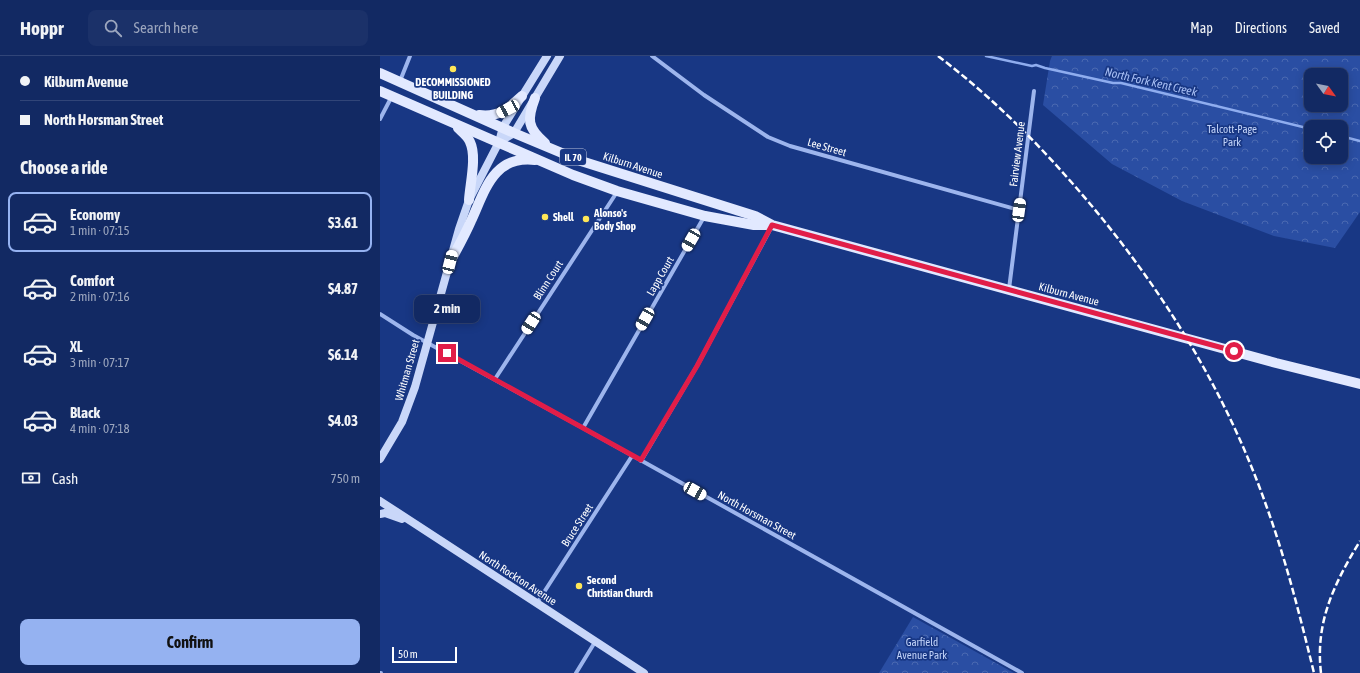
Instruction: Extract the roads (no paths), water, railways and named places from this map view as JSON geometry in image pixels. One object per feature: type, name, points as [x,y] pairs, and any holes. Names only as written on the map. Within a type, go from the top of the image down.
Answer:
[{"type":"main road","name":"Whitman Street","points":[[380,459],[402,422],[415,387],[426,342],[469,200],[499,142],[503,127],[547,56]]},
{"type":"main road","points":[[499,142],[514,133],[560,56]]},
{"type":"main road","name":"Kilburn Avenue","points":[[380,73],[514,133],[581,160],[755,216],[772,225],[1276,363],[1360,384]]},
{"type":"main road","name":"Kilburn Avenue","points":[[380,91],[573,175],[617,191],[705,216],[754,225],[772,225]]},
{"type":"main road","points":[[472,113],[484,116],[500,114],[522,96]]},
{"type":"main road","points":[[535,98],[529,116],[531,127],[540,139],[549,147]]},
{"type":"main road","points":[[450,121],[466,135],[472,146],[473,162],[469,200]]},
{"type":"main road","points":[[450,262],[471,221],[484,190],[494,174],[500,168],[514,161],[529,159],[539,160]]},
{"type":"main road","name":"North Rockton Avenue","points":[[380,501],[644,673]]},
{"type":"main road","points":[[380,514],[385,514],[412,522]]},
{"type":"street","points":[[400,81],[410,56]]},
{"type":"street","name":"Lee Street","points":[[652,56],[704,95],[768,137],[777,141],[1019,210]]},
{"type":"street","name":"Fairview Avenue","points":[[1009,290],[1034,91]]},
{"type":"street","points":[[380,119],[392,96]]},
{"type":"street","name":"Blinn Court","points":[[495,380],[617,191]]},
{"type":"street","name":"Lapp Court","points":[[582,428],[705,216]]},
{"type":"street","points":[[641,460],[697,366],[772,225]]},
{"type":"street","name":"North Horsman Street","points":[[380,314],[426,342],[641,460],[1022,673]]},
{"type":"street","name":"Bruce Street","points":[[537,603],[632,456]]},
{"type":"street","points":[[576,673],[595,642]]},
{"type":"waterway","name":"North Fork Kent Creek","points":[[986,56],[1032,66],[1036,65],[1113,83],[1121,83],[1304,127]]},
{"type":"waterway","name":"North Fork Kent Creek","points":[[1348,138],[1360,141]]},
{"type":"railway","points":[[938,56],[972,83],[1004,112],[1036,143],[1065,175],[1127,250],[1182,331],[1229,416],[1249,460],[1280,546],[1314,673]]},
{"type":"railway","points":[[1321,673],[1321,637],[1328,604],[1342,573],[1360,541]]},
{"type":"place","name":"DECOMMISSIONED BUILDING","points":[[453,69]]},
{"type":"place","name":"Shell","points":[[545,217]]},
{"type":"place","name":"Alonso's Body Shop","points":[[586,219]]},
{"type":"place","name":"Second Christian Church","points":[[579,586]]},
{"type":"park label","name":"Talcott-Page Park","points":[[1232,135]]},
{"type":"park label","name":"Garfield Avenue Park","points":[[922,648]]}]
